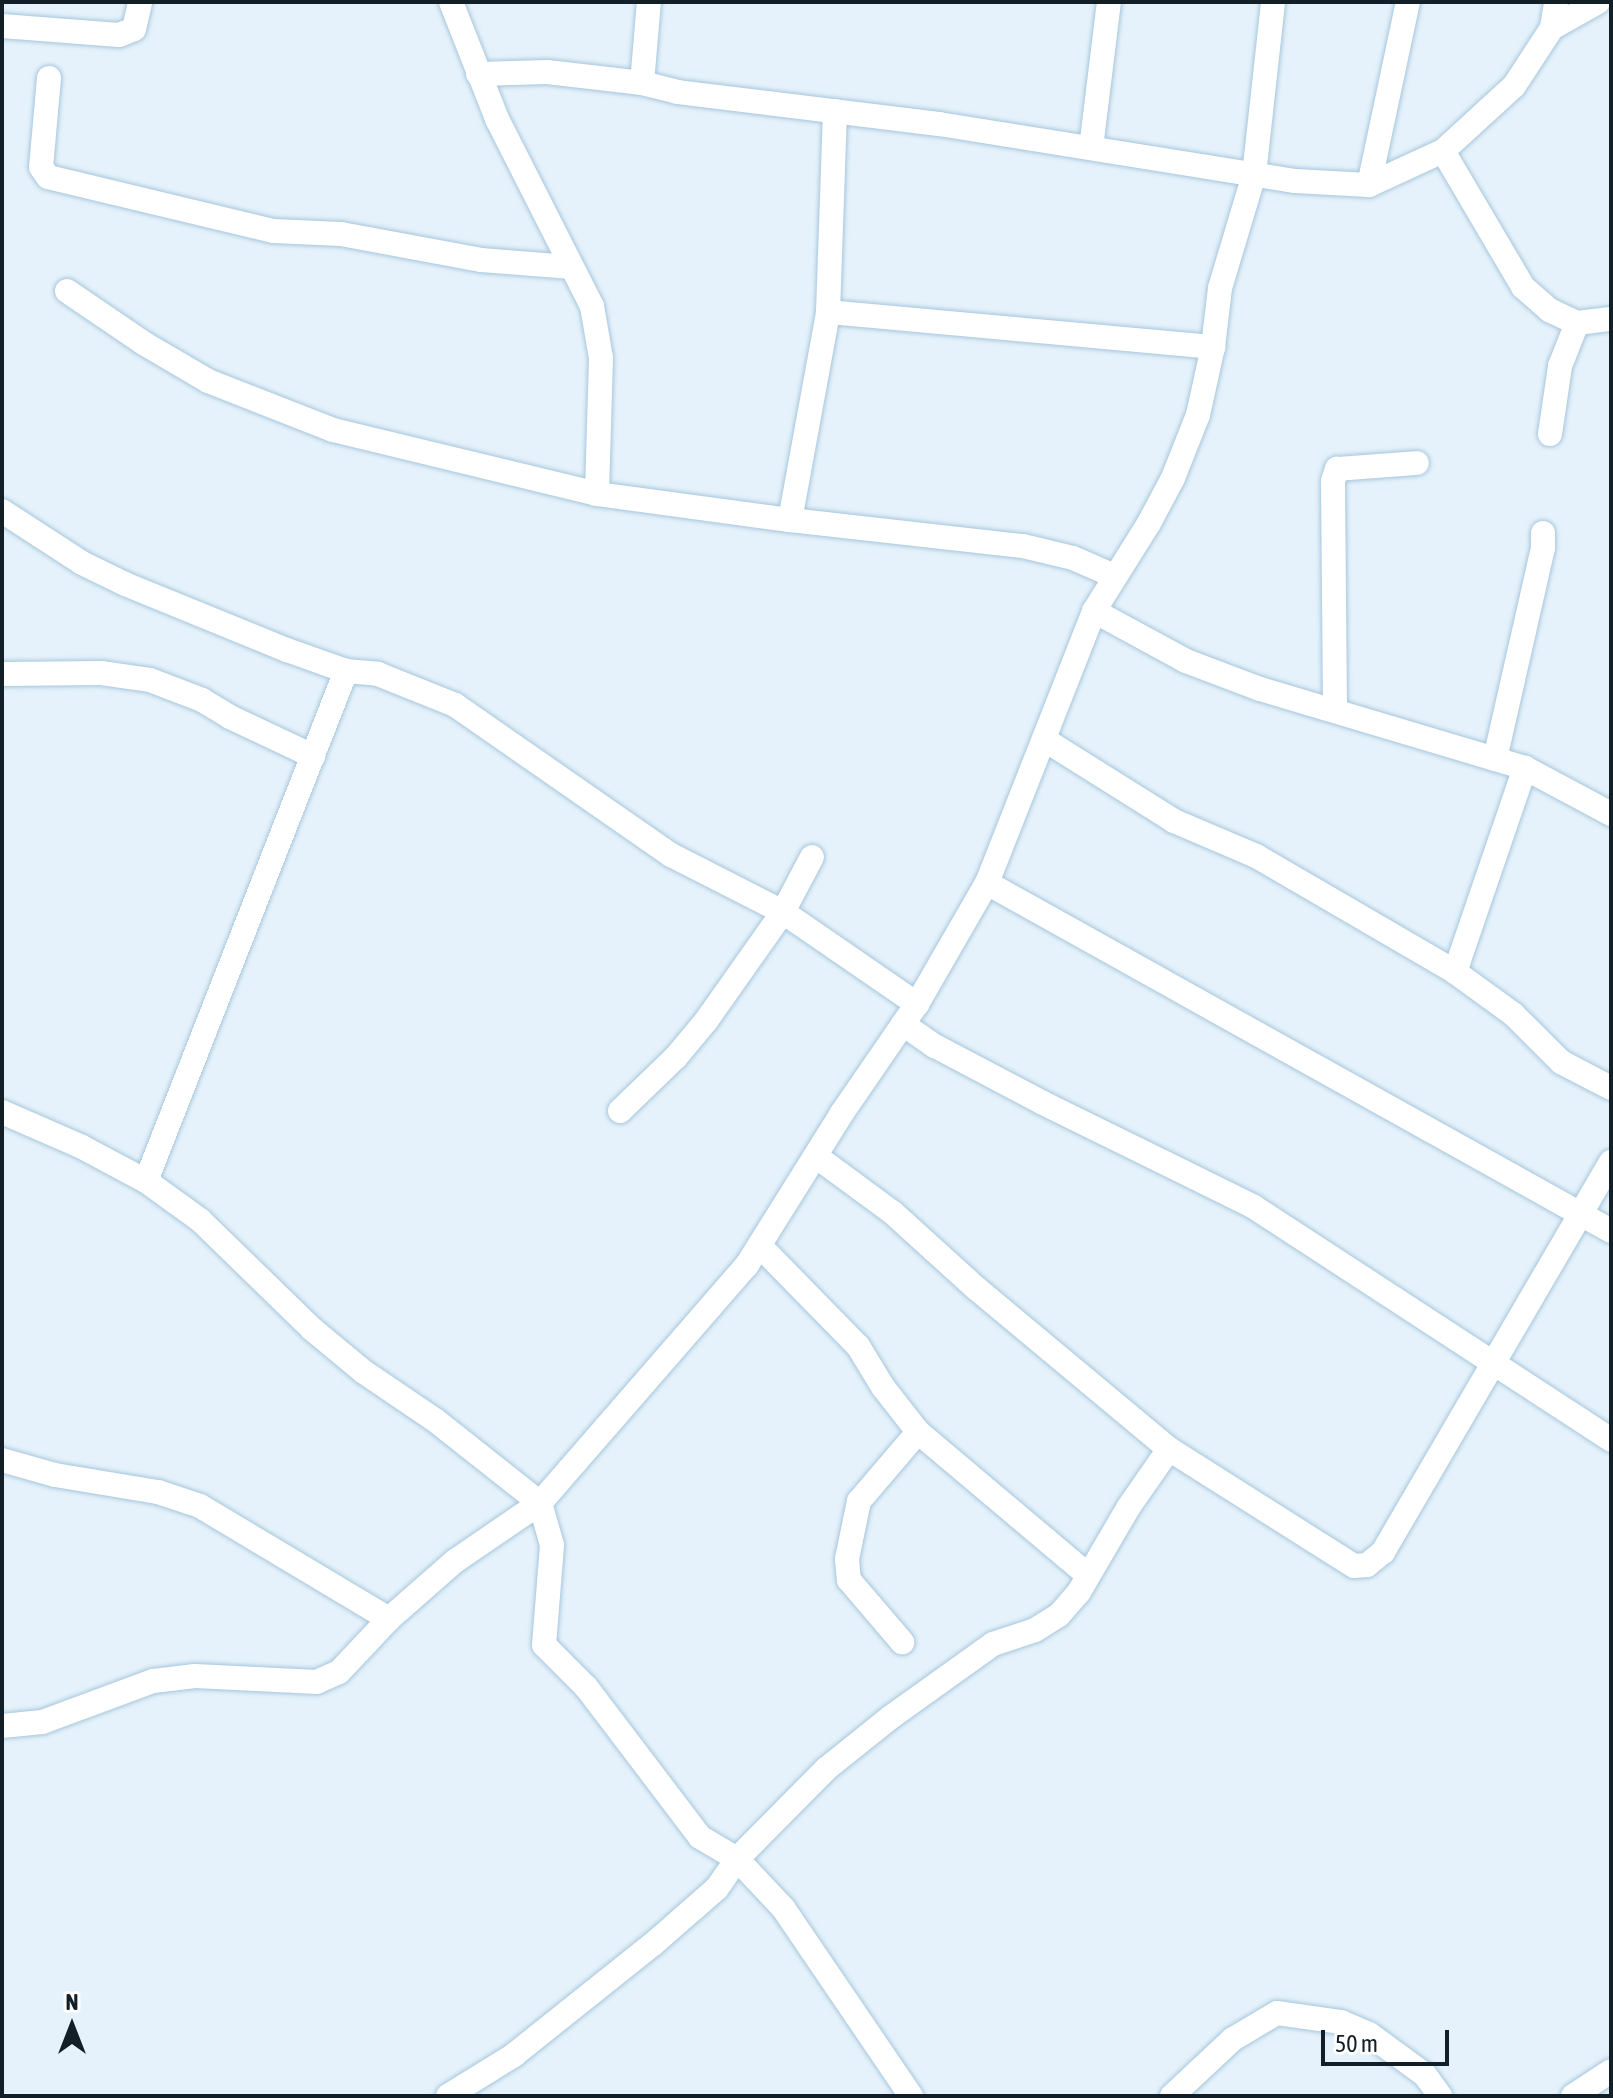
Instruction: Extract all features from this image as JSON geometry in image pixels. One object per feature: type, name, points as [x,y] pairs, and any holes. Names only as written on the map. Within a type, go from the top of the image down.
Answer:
[{"type":"street","points":[[2,26],[119,35],[134,29],[140,2]]},
{"type":"street","points":[[451,2],[478,74],[569,267],[592,306],[601,358],[597,494]]},
{"type":"street","points":[[642,83],[649,2]]},
{"type":"street","points":[[1091,148],[1109,2]]},
{"type":"street","points":[[2,1726],[42,1722],[153,1681],[195,1676],[317,1682],[339,1672],[389,1619],[455,1561],[540,1503],[643,1389],[760,1246],[842,1113],[910,1014],[987,883],[1094,611],[1173,478],[1198,415],[1213,347],[1220,288],[1254,175],[1273,2]]},
{"type":"street","points":[[1369,185],[1408,2]]},
{"type":"street","points":[[478,74],[547,72],[642,83],[678,92],[835,111],[1254,175],[1369,185],[1443,151],[1514,86],[1538,55],[1552,28],[1556,2]]},
{"type":"street","points":[[1552,28],[1598,2]]},
{"type":"street","points":[[49,78],[41,167],[48,177],[273,231],[341,234],[481,260],[569,267]]},
{"type":"street","points":[[790,520],[828,312],[835,111]]},
{"type":"street","points":[[1443,151],[1523,287],[1549,310],[1577,323],[1611,319]]},
{"type":"street","points":[[67,291],[145,344],[208,381],[333,430],[597,494],[790,520],[1023,546],[1073,558],[1114,576]]},
{"type":"street","points":[[828,312],[1213,347]]},
{"type":"street","points":[[1550,434],[1560,366],[1577,323]]},
{"type":"street","points":[[1335,709],[1333,481],[1337,469],[1417,463]]},
{"type":"street","points":[[2,511],[70,556],[125,584],[346,671],[378,674],[455,705],[671,855],[783,912],[910,1014],[935,1046],[1254,1207],[1611,1440]]},
{"type":"street","points":[[1495,759],[1543,548],[1543,533]]},
{"type":"street","points":[[1094,611],[1186,661],[1260,689],[1525,768],[1611,814]]},
{"type":"street","points":[[146,1181],[346,671]]},
{"type":"street","points":[[2,674],[101,673],[150,680],[202,700],[230,717],[313,756]]},
{"type":"street","points":[[1045,740],[1174,821],[1256,856],[1455,972],[1513,1014],[1561,1062],[1611,1088]]},
{"type":"street","points":[[1455,972],[1525,768]]},
{"type":"street","points":[[620,1111],[676,1057],[706,1021],[783,912],[812,857]]},
{"type":"street","points":[[987,883],[1611,1231]]},
{"type":"street","points":[[2,1112],[82,1147],[146,1181],[200,1220],[322,1337],[540,1503],[552,1545],[544,1645],[560,1657],[586,1687],[700,1837],[737,1859],[784,1909],[911,2096]]},
{"type":"street","points":[[817,1157],[892,1212],[977,1289],[1169,1449],[1354,1566],[1367,1565],[1383,1552],[1611,1162]]},
{"type":"street","points":[[760,1246],[858,1346],[883,1387],[918,1432],[1088,1575]]},
{"type":"street","points":[[902,1642],[849,1580],[847,1559],[859,1501],[918,1432]]},
{"type":"street","points":[[448,2096],[514,2055],[652,1945],[717,1888],[737,1859],[826,1769],[993,1644],[1035,1630],[1059,1615],[1079,1592],[1169,1449]]},
{"type":"street","points":[[2,1460],[55,1475],[158,1492],[200,1506],[389,1619]]},
{"type":"street","points":[[1172,2096],[1233,2039],[1277,2013],[1341,2022],[1369,2034],[1425,2075],[1440,2096]]},
{"type":"street","points":[[1573,2096],[1611,2071]]}]
